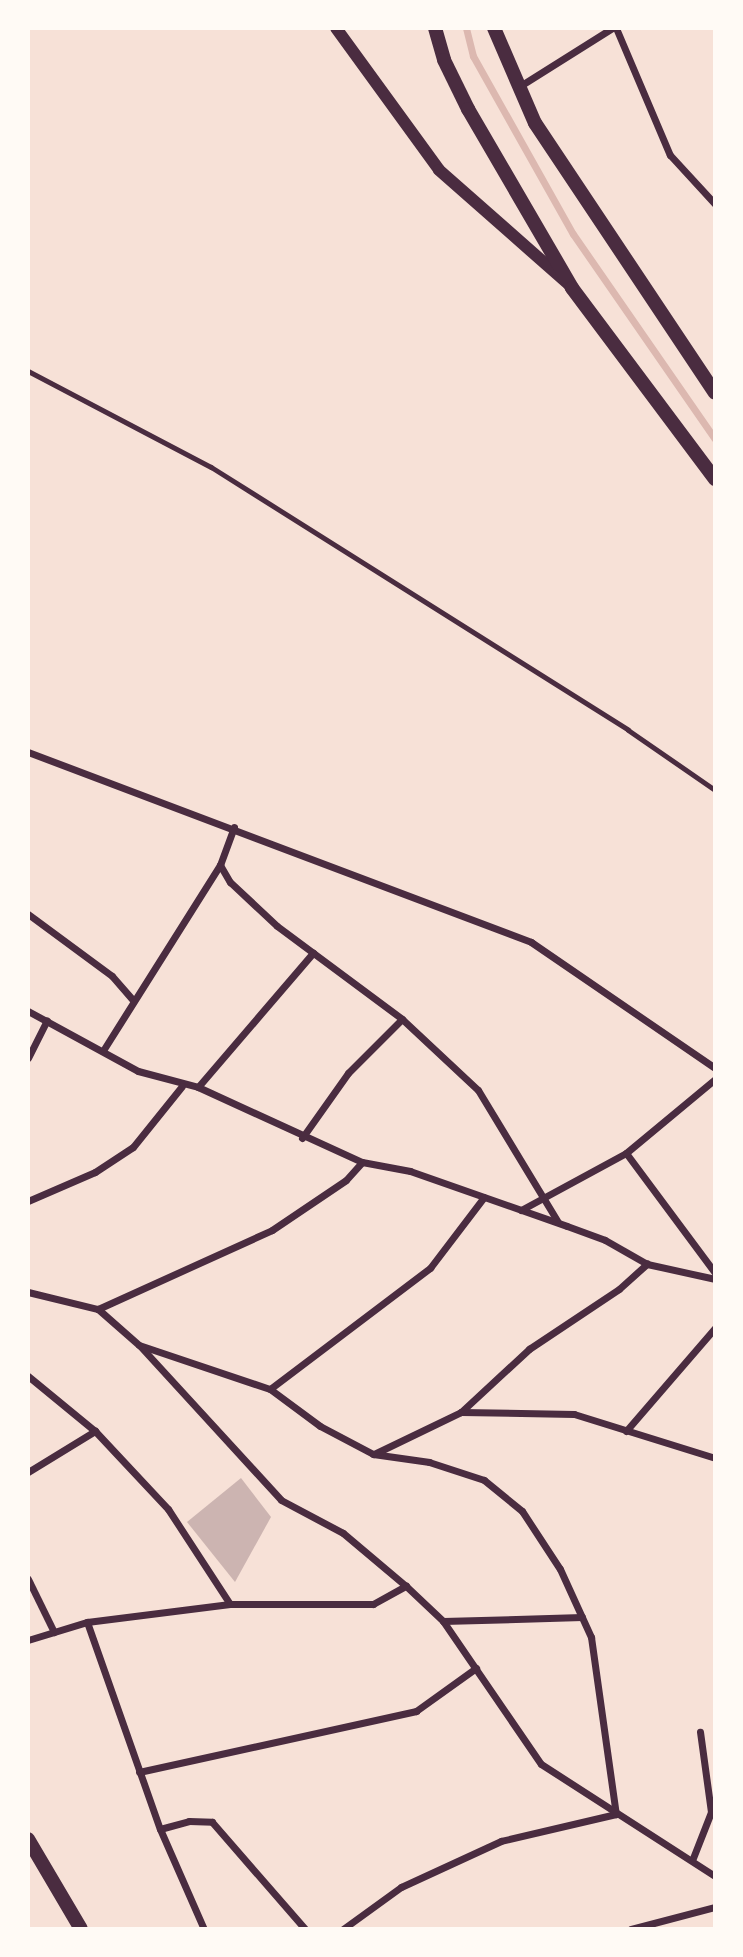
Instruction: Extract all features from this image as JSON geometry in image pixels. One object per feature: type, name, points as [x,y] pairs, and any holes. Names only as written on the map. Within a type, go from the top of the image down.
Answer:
[{"type":"main road","points":[[435,28],[444,60],[468,110],[572,288],[715,479]]},
{"type":"main road","points":[[494,28],[535,123],[715,393]]},
{"type":"main road","points":[[28,1839],[81,1929]]},
{"type":"street","points":[[335,28],[439,170],[572,288]]},
{"type":"street","points":[[519,86],[614,28],[670,155],[715,204]]},
{"type":"street","points":[[28,752],[234,827],[531,942],[715,1068]]},
{"type":"street","points":[[104,1049],[220,865],[234,827]]},
{"type":"street","points":[[220,865],[247,899],[313,953],[402,1019],[478,1090],[558,1223]]},
{"type":"street","points":[[28,914],[112,976],[134,1001]]},
{"type":"street","points":[[198,1087],[313,953]]},
{"type":"street","points":[[28,1011],[104,1049],[138,1071],[183,1086],[198,1087],[302,1138],[362,1162],[410,1171],[558,1223],[604,1240],[647,1264],[715,1279]]},
{"type":"street","points":[[302,1138],[348,1073],[402,1019]]},
{"type":"street","points":[[28,1058],[47,1020]]},
{"type":"street","points":[[521,1210],[544,1200],[626,1153],[715,1079]]},
{"type":"street","points":[[28,1201],[95,1172],[133,1147],[183,1086]]},
{"type":"street","points":[[626,1153],[715,1273]]},
{"type":"street","points":[[98,1309],[272,1230],[346,1180],[362,1162]]},
{"type":"street","points":[[270,1388],[430,1268],[484,1197]]},
{"type":"street","points":[[373,1454],[461,1412],[529,1349],[618,1289],[647,1264]]},
{"type":"street","points":[[28,1292],[98,1309],[139,1345],[281,1500],[343,1533],[443,1621],[541,1764],[616,1814],[693,1858],[715,1876]]},
{"type":"street","points":[[626,1431],[715,1328]]},
{"type":"street","points":[[139,1345],[270,1388],[320,1426],[373,1454],[429,1462],[484,1480],[522,1511],[560,1569],[591,1637],[616,1814]]},
{"type":"street","points":[[28,1376],[95,1431],[169,1509],[230,1604]]},
{"type":"street","points":[[461,1412],[574,1415],[715,1458]]},
{"type":"street","points":[[28,1472],[95,1431]]},
{"type":"street","points":[[28,1579],[54,1632]]},
{"type":"street","points":[[28,1640],[87,1622],[230,1604],[373,1605],[406,1586]]},
{"type":"street","points":[[443,1621],[582,1617]]},
{"type":"street","points":[[87,1622],[160,1829],[204,1929]]},
{"type":"street","points":[[139,1772],[416,1711],[476,1668]]},
{"type":"street","points":[[693,1858],[711,1812],[700,1732]]},
{"type":"street","points":[[343,1929],[401,1886],[501,1841],[616,1814]]},
{"type":"street","points":[[160,1829],[189,1821],[212,1822],[304,1929]]},
{"type":"street","points":[[631,1929],[715,1907]]},
{"type":"lane","points":[[28,371],[211,467],[628,730],[715,790]]},
{"type":"building","points":[[241,1478],[271,1517],[235,1582],[187,1522]]},
{"type":"waterway","points":[[466,28],[473,56],[573,234],[715,439]]}]
